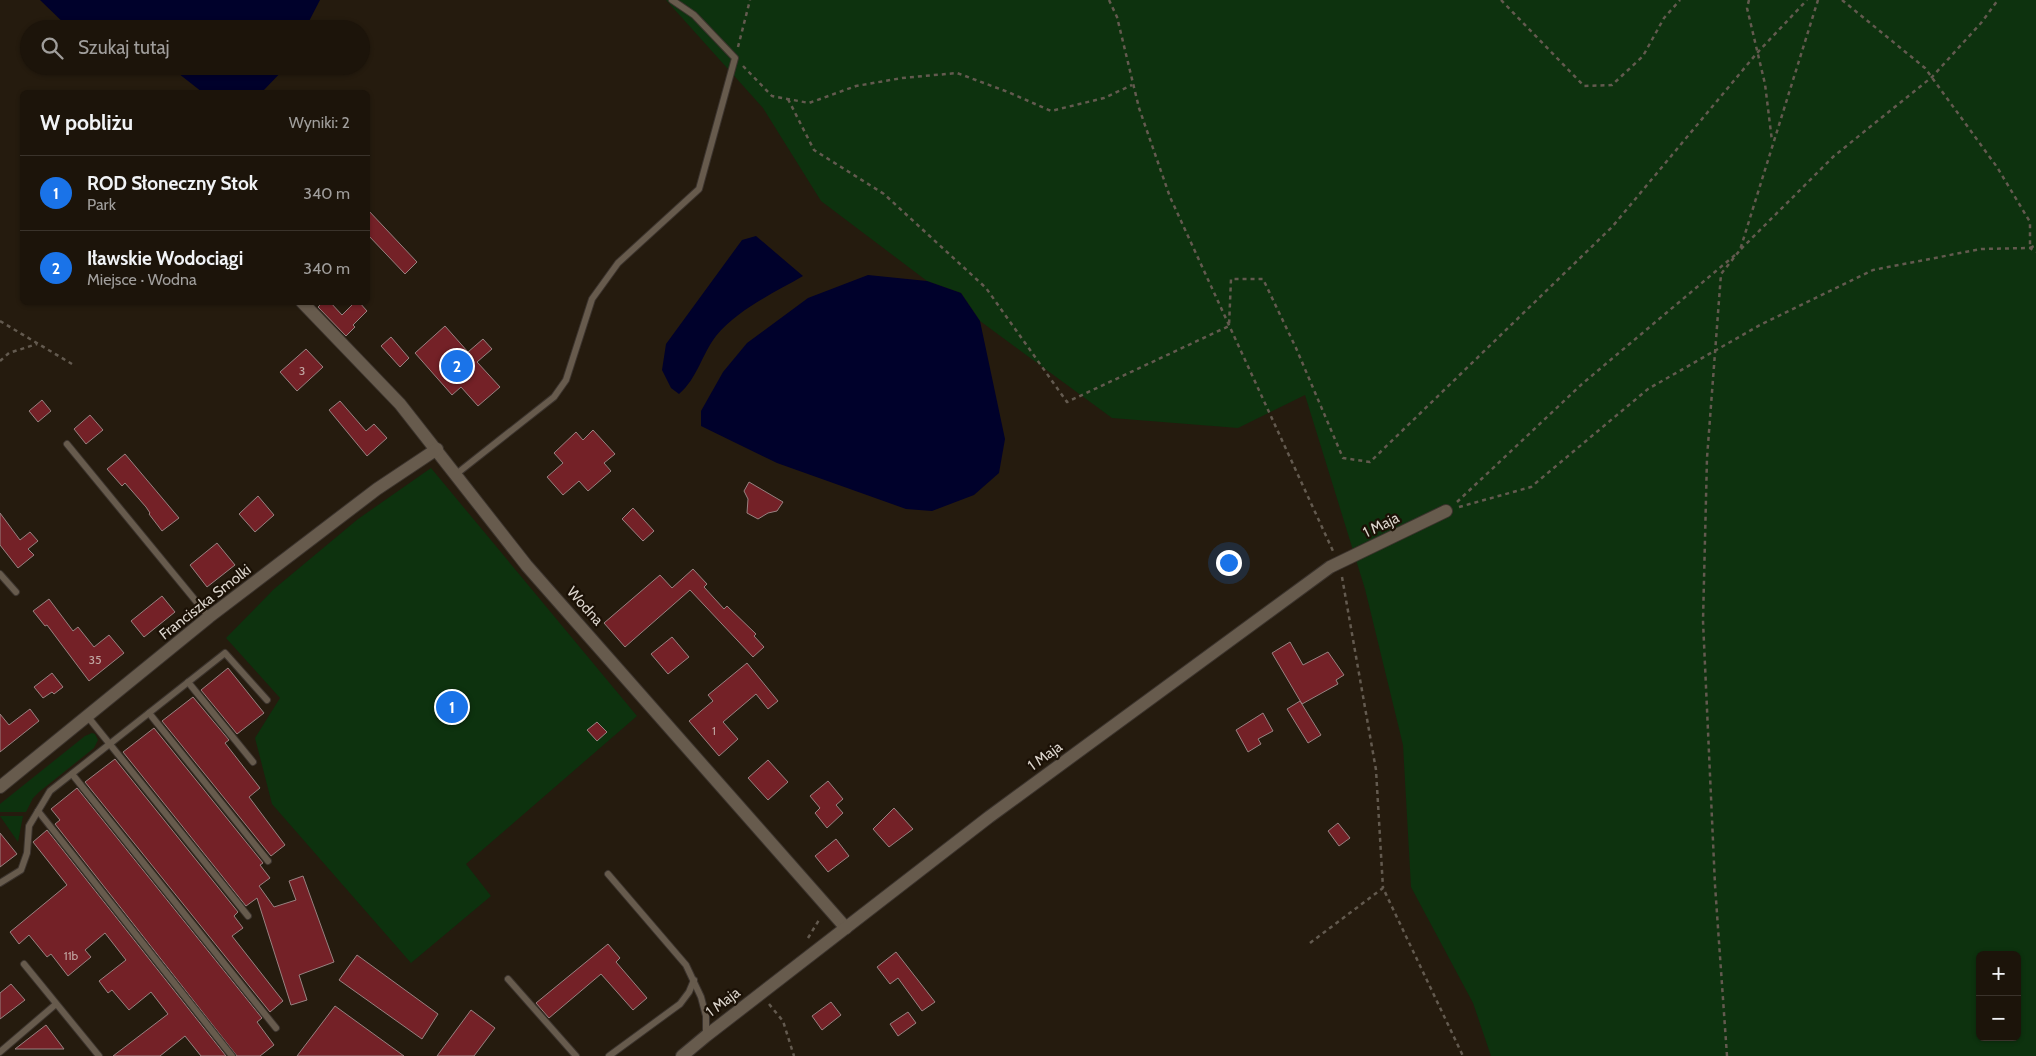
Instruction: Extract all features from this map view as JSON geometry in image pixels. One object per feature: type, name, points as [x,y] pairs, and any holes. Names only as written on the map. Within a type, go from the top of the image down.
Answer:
[{"type":"street","name":"Wodna","points":[[305,305],[400,404],[527,566],[846,928]]},
{"type":"street","name":"Franciszka Smolki","points":[[0,787],[209,617],[377,488],[437,450]]},
{"type":"street","name":"1 Maja","points":[[682,1056],[989,817],[1322,573],[1446,511]]},
{"type":"lane","points":[[455,475],[554,397],[566,380],[592,299],[618,263],[699,189],[735,58],[694,16],[672,0]]},
{"type":"lane","points":[[66,444],[209,617]]},
{"type":"lane","points":[[0,574],[16,592]]},
{"type":"lane","points":[[0,883],[21,870],[27,853],[28,826],[50,791],[225,653],[267,700]]},
{"type":"lane","points":[[188,682],[253,762]]},
{"type":"lane","points":[[149,713],[268,861]]},
{"type":"lane","points":[[88,717],[248,916]]},
{"type":"lane","points":[[72,774],[276,1028]]},
{"type":"lane","points":[[38,811],[232,1056]]},
{"type":"lane","points":[[608,874],[686,965],[702,997],[706,1016],[706,1036]]},
{"type":"lane","points":[[24,964],[99,1056]]},
{"type":"lane","points":[[508,979],[576,1056]]},
{"type":"lane","points":[[609,1056],[680,1004],[689,992],[694,980]]},
{"type":"lane","points":[[0,1052],[56,1004]]},
{"type":"path","points":[[750,0],[735,58],[772,96],[809,103],[856,86],[902,78],[957,73],[1051,111],[1104,98],[1132,85]]},
{"type":"path","points":[[1109,0],[1117,17],[1132,85],[1170,197],[1339,563],[1376,770],[1383,888],[1463,1056]]},
{"type":"path","points":[[1501,0],[1584,86],[1612,85],[1643,56],[1664,18],[1680,0]]},
{"type":"path","points":[[1749,0],[1747,8],[1765,84],[1772,143]]},
{"type":"path","points":[[1229,326],[1231,279],[1263,279],[1296,348],[1343,458],[1370,462],[1612,227],[1757,53],[1807,0]]},
{"type":"path","points":[[1727,1056],[1702,621],[1707,458],[1721,274],[1740,250],[1818,0]]},
{"type":"path","points":[[1842,0],[1925,68],[1932,77],[1997,167],[2030,222],[2030,248]]},
{"type":"path","points":[[1446,511],[1582,384],[1740,250],[1834,156],[1932,77],[1981,23],[1998,0]]},
{"type":"path","points":[[788,99],[814,150],[884,194],[986,288],[1067,402],[1229,326]]},
{"type":"path","points":[[1446,511],[1531,488],[1648,389],[1760,325],[1873,270],[1981,249],[2030,248],[2036,245]]},
{"type":"path","points":[[2030,248],[2036,252]]},
{"type":"path","points":[[0,321],[72,364]]},
{"type":"path","points":[[0,361],[9,353],[37,344]]},
{"type":"path","points":[[1310,943],[1383,888]]},
{"type":"path","points":[[805,943],[819,920],[830,910]]},
{"type":"path","points":[[760,994],[783,1021],[794,1056]]},
{"type":"green space","points":[[666,0],[2036,0],[2036,1056],[1491,1056],[1473,1003],[1411,887],[1403,745],[1365,589],[1305,395],[1238,428],[1112,418],[980,321],[961,293],[927,281],[821,201],[763,108]]},
{"type":"green space","points":[[431,468],[637,716],[466,864],[491,896],[411,963],[272,804],[255,738],[280,698],[226,638],[274,589],[358,519]]},
{"type":"green space","points":[[92,733],[95,734],[98,740],[94,748],[39,792],[33,798],[26,812],[0,812],[0,804],[85,736]]},
{"type":"green space","points":[[0,816],[23,816],[18,842]]},
{"type":"water","points":[[40,0],[320,0],[310,20],[61,20]]},
{"type":"water","points":[[180,75],[278,75],[264,90],[199,90]]},
{"type":"water","points":[[756,236],[803,276],[757,302],[725,326],[711,343],[695,374],[679,394],[671,388],[662,370],[666,344],[742,240]]},
{"type":"water","points":[[868,275],[927,281],[961,293],[980,321],[1005,439],[999,473],[974,495],[932,511],[906,509],[777,463],[701,426],[701,411],[723,372],[747,343],[808,298]]},
{"type":"building","points":[[370,212],[417,262],[405,274],[370,237]]},
{"type":"building","points":[[320,305],[333,305],[342,315],[352,305],[362,305],[367,311],[353,325],[355,327],[346,336],[318,307]]},
{"type":"building","points":[[445,326],[468,352],[483,339],[492,349],[477,362],[500,387],[478,406],[461,387],[452,395],[415,353]]},
{"type":"building","points":[[391,337],[409,358],[400,367],[381,346]]},
{"type":"building","points":[[306,349],[323,367],[297,391],[280,372]]},
{"type":"building","points":[[42,400],[51,411],[38,422],[29,411]]},
{"type":"building","points":[[340,401],[366,431],[374,424],[387,438],[367,456],[329,410]]},
{"type":"building","points":[[90,415],[103,430],[86,444],[74,429]]},
{"type":"building","points":[[593,430],[615,454],[604,463],[611,471],[588,491],[579,481],[563,495],[547,477],[563,463],[554,453],[576,432],[583,440]]},
{"type":"building","points":[[125,454],[179,518],[162,531],[146,507],[125,483],[122,486],[107,469]]},
{"type":"building","points":[[749,482],[783,502],[777,511],[768,513],[758,519],[747,513],[748,499],[744,491]]},
{"type":"building","points":[[258,496],[274,515],[255,532],[239,514]]},
{"type":"building","points":[[633,508],[654,531],[643,541],[622,519]]},
{"type":"building","points":[[0,513],[20,540],[30,532],[38,541],[28,549],[34,555],[18,568],[0,545]]},
{"type":"building","points":[[217,543],[235,565],[207,587],[190,565]]},
{"type":"building","points":[[693,569],[707,584],[704,587],[724,609],[727,606],[756,634],[754,636],[764,647],[753,657],[690,590],[625,647],[604,623],[660,575],[672,588]]},
{"type":"building","points":[[162,596],[175,612],[144,637],[131,621]]},
{"type":"building","points":[[49,599],[73,631],[78,627],[94,647],[109,635],[124,653],[89,681],[47,625],[45,626],[33,611]]},
{"type":"building","points":[[672,637],[689,657],[668,674],[651,654]]},
{"type":"building","points":[[1290,642],[1303,665],[1328,652],[1344,675],[1336,680],[1338,684],[1302,704],[1272,653]]},
{"type":"building","points":[[747,663],[778,701],[768,709],[756,694],[723,722],[738,739],[719,756],[689,721],[713,701],[708,695]]},
{"type":"building","points":[[228,668],[264,713],[237,734],[201,690]]},
{"type":"building","points":[[52,673],[63,687],[54,694],[52,692],[43,698],[34,687]]},
{"type":"building","points":[[193,697],[229,740],[225,743],[260,788],[249,797],[285,845],[271,856],[162,721]]},
{"type":"building","points":[[1300,701],[1321,735],[1308,743],[1287,709]]},
{"type":"building","points":[[30,709],[39,721],[0,752],[0,714],[9,725]]},
{"type":"building","points":[[1263,713],[1273,731],[1258,739],[1261,744],[1248,752],[1236,730]]},
{"type":"building","points":[[597,722],[607,732],[597,741],[587,730]]},
{"type":"building","points":[[154,728],[263,863],[260,865],[270,878],[259,886],[274,907],[296,900],[289,881],[303,876],[334,962],[299,975],[307,1000],[291,1005],[257,898],[246,906],[123,752]]},
{"type":"building","points":[[115,759],[238,912],[234,916],[243,928],[232,936],[283,1001],[270,1012],[85,782]]},
{"type":"building","points":[[768,760],[788,782],[768,800],[748,778]]},
{"type":"building","points":[[828,781],[843,799],[836,805],[843,813],[827,828],[815,813],[820,808],[810,796]]},
{"type":"building","points":[[77,788],[262,1018],[257,1022],[274,1045],[260,1056],[237,1056],[55,824],[60,820],[51,809]]},
{"type":"building","points":[[894,808],[913,829],[889,847],[873,829]]},
{"type":"building","points":[[1338,823],[1350,838],[1339,846],[1328,831]]},
{"type":"building","points":[[47,830],[226,1056],[201,1056],[185,1036],[160,1056],[113,1056],[168,1014],[151,992],[129,1010],[112,990],[108,993],[99,981],[126,960],[105,933],[85,950],[91,957],[68,976],[51,954],[47,957],[29,935],[19,944],[10,932],[67,885],[33,842]]},
{"type":"building","points":[[0,833],[17,854],[0,867]]},
{"type":"building","points":[[836,839],[849,856],[828,872],[815,856]]},
{"type":"building","points":[[608,944],[620,958],[616,962],[647,998],[633,1010],[601,974],[549,1018],[536,1003]]},
{"type":"building","points":[[896,952],[935,1002],[922,1011],[898,978],[890,984],[877,967]]},
{"type":"building","points":[[357,955],[438,1014],[422,1039],[339,980]]},
{"type":"building","points":[[11,984],[25,1000],[0,1019],[0,993]]},
{"type":"building","points":[[831,1002],[841,1015],[822,1030],[812,1016]]},
{"type":"building","points":[[335,1006],[404,1056],[297,1056]]},
{"type":"building","points":[[471,1010],[495,1028],[474,1056],[437,1056]]},
{"type":"building","points":[[908,1012],[916,1023],[898,1036],[890,1024]]},
{"type":"building","points":[[46,1025],[64,1049],[15,1049]]},
{"type":"place","name":"Iławskie Wodociągi","points":[[457,366]]},
{"type":"place","name":"ROD Słoneczny Stok","points":[[452,707]]}]
